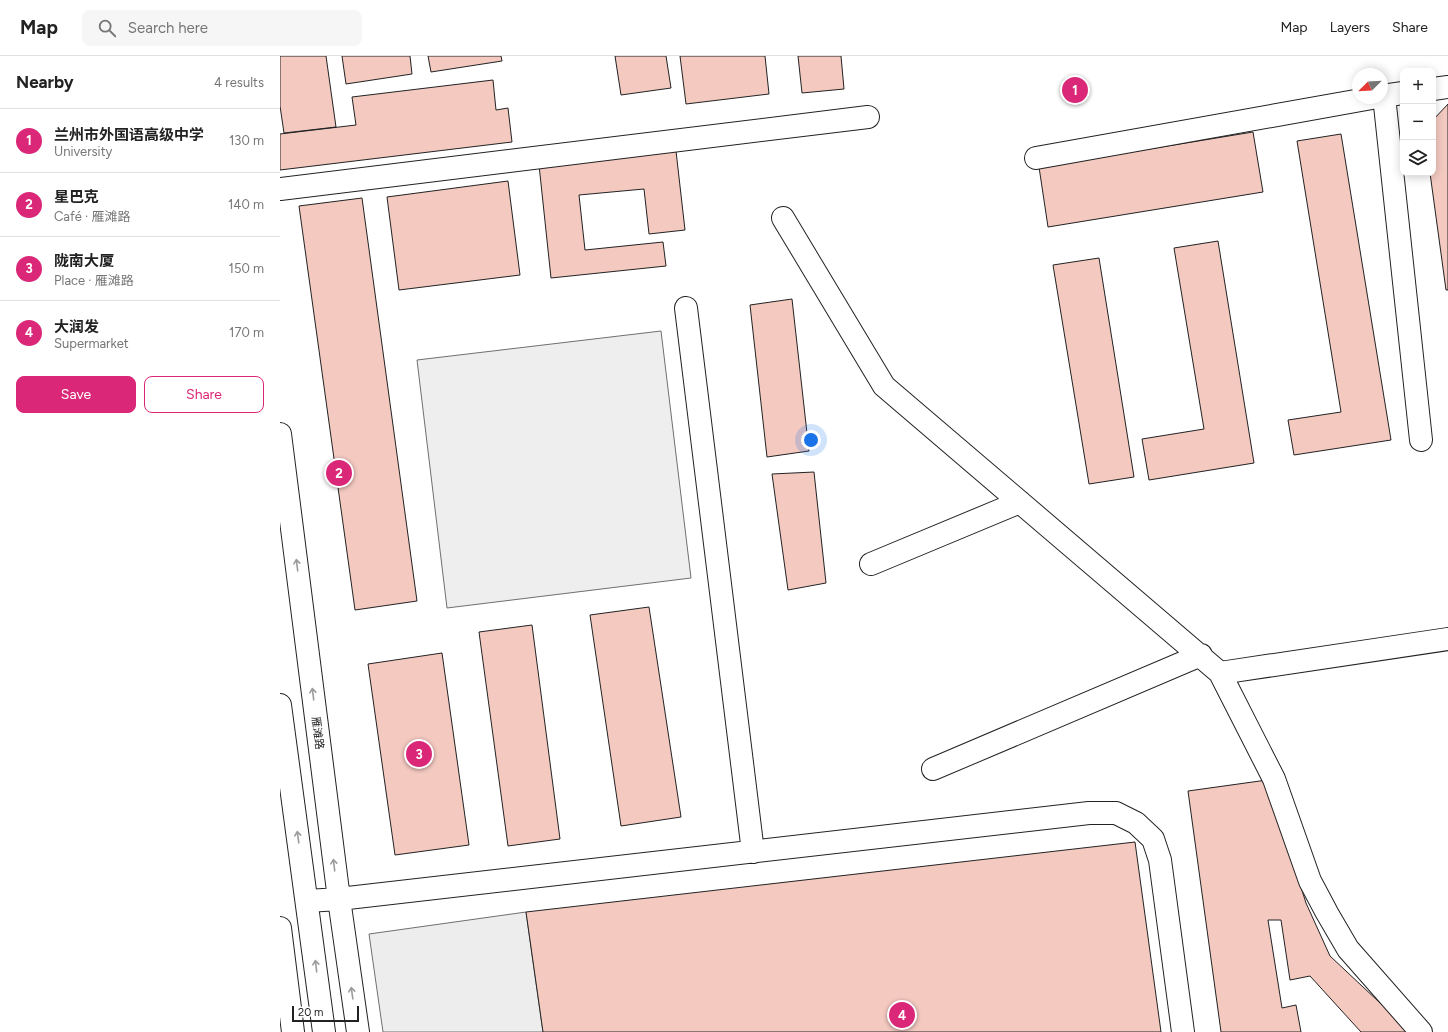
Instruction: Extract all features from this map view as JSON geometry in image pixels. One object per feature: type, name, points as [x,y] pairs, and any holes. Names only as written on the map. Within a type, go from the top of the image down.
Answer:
[{"type":"street","points":[[1436,89],[1448,87]]},
{"type":"street","points":[[1036,158],[1352,102]]},
{"type":"street","points":[[1386,104],[1421,440]]},
{"type":"street","points":[[280,189],[868,117]]},
{"type":"street","points":[[783,218],[884,386],[1220,673],[1274,779],[1310,881],[1327,913],[1348,949],[1422,1032]]},
{"type":"street","points":[[686,308],[752,852]]},
{"type":"street","name":"雁滩路","points":[[280,434],[339,899],[358,1032]]},
{"type":"street","points":[[871,564],[1020,502]]},
{"type":"street","points":[[1220,673],[1448,639]]},
{"type":"street","points":[[933,769],[1200,655]]},
{"type":"street","points":[[280,705],[324,1032]]},
{"type":"street","points":[[307,901],[339,899],[1089,813],[1116,813],[1136,823],[1153,839],[1160,860],[1168,980],[1183,1032]]},
{"type":"street","points":[[280,928],[293,1032]]},
{"type":"shaded area","points":[[661,331],[691,578],[447,608],[417,360]]},
{"type":"shaded area","points":[[526,912],[543,1032],[383,1032],[369,934]]},
{"type":"building","points":[[280,56],[326,56],[336,127],[284,133],[280,106]]},
{"type":"building","points":[[342,56],[410,56],[412,74],[346,84]]},
{"type":"building","points":[[428,56],[501,56],[502,61],[431,72]]},
{"type":"building","points":[[615,56],[666,56],[671,88],[621,95]]},
{"type":"building","points":[[680,56],[765,56],[769,94],[686,104]]},
{"type":"building","points":[[798,56],[841,56],[844,89],[802,93]]},
{"type":"building","points":[[493,80],[496,110],[508,108],[512,142],[280,170],[280,134],[356,125],[352,97]]},
{"type":"building","points":[[1448,104],[1448,290],[1446,290],[1430,176],[1436,176],[1436,117]]},
{"type":"building","points":[[1253,132],[1263,192],[1048,227],[1039,167]]},
{"type":"building","points":[[1341,134],[1391,440],[1294,455],[1288,420],[1341,412],[1297,141]]},
{"type":"building","points":[[676,151],[685,230],[649,234],[644,189],[579,195],[585,250],[663,242],[666,266],[551,278],[539,165]]},
{"type":"building","points":[[508,181],[520,275],[399,290],[387,197]]},
{"type":"building","points":[[362,198],[417,601],[355,610],[299,206]]},
{"type":"building","points":[[1218,241],[1254,463],[1149,480],[1142,439],[1204,429],[1174,248]]},
{"type":"building","points":[[1099,258],[1134,477],[1089,484],[1053,265]]},
{"type":"building","points":[[792,299],[809,451],[767,457],[750,305]]},
{"type":"building","points":[[814,472],[826,583],[788,590],[772,474]]},
{"type":"building","points":[[649,607],[681,817],[621,826],[590,615]]},
{"type":"building","points":[[532,625],[560,839],[508,846],[479,632]]},
{"type":"building","points":[[442,653],[469,845],[395,855],[368,664]]},
{"type":"building","points":[[1267,780],[1306,903],[1330,956],[1411,1032],[1361,1032],[1310,976],[1290,980],[1281,920],[1268,920],[1282,1008],[1296,1005],[1301,1032],[1221,1032],[1188,791]]},
{"type":"building","points":[[1135,842],[1161,1032],[543,1032],[526,912]]},
{"type":"place","name":"兰州市外国语高级中学","points":[[1075,90]]},
{"type":"place","name":"星巴克","points":[[339,473]]},
{"type":"place","name":"陇南大厦","points":[[419,754]]},
{"type":"place","name":"大润发","points":[[902,1015]]}]
